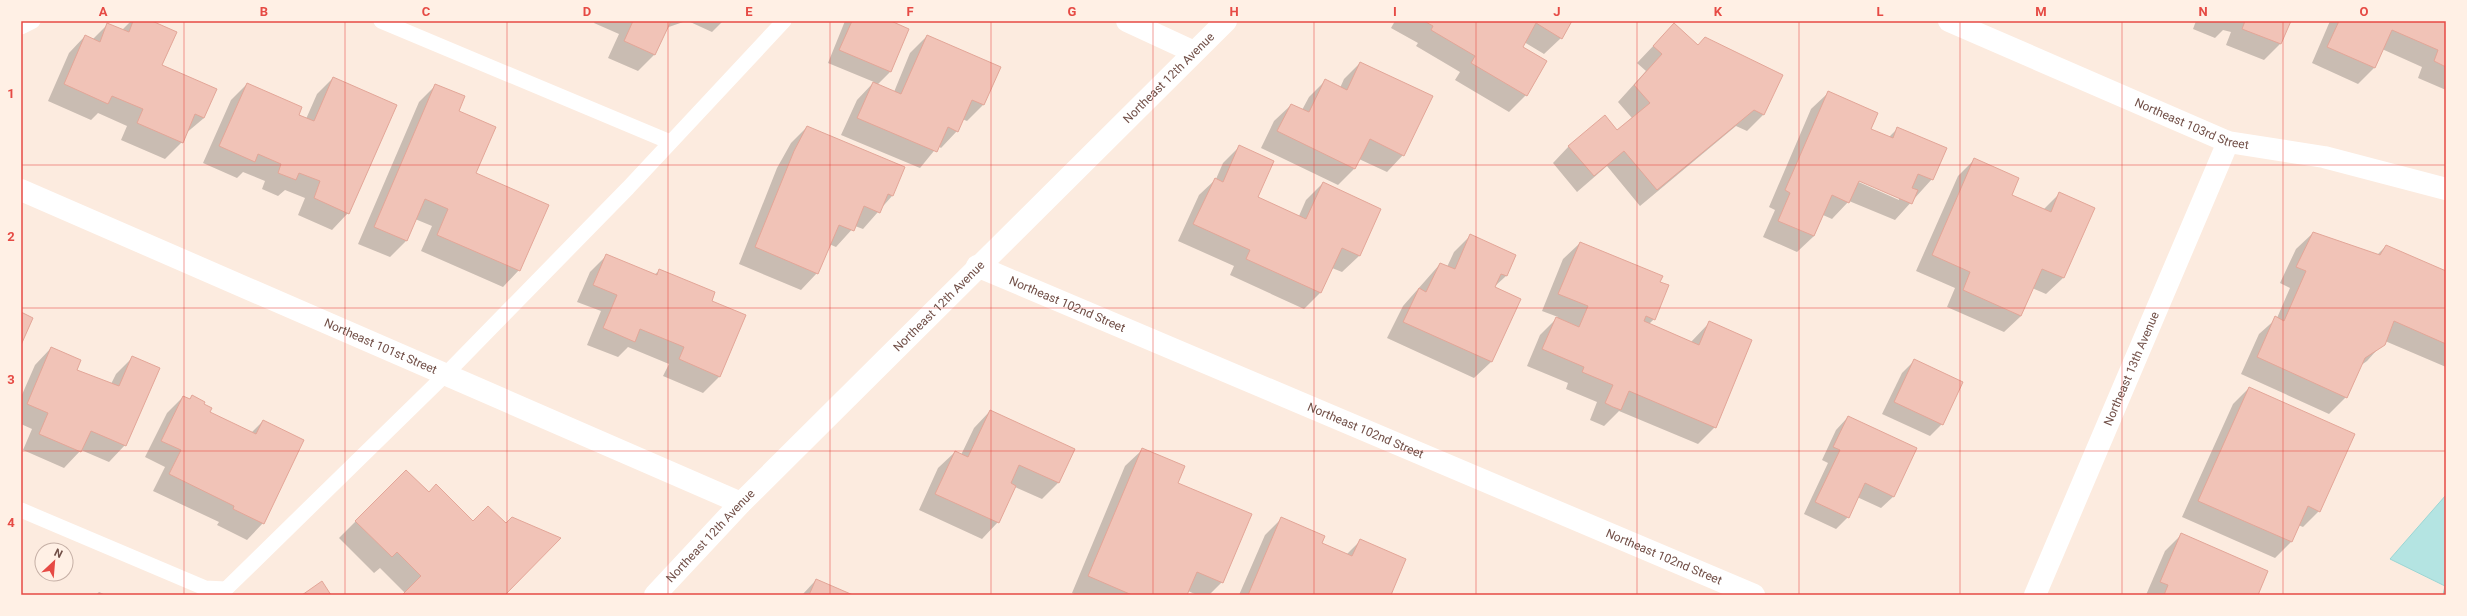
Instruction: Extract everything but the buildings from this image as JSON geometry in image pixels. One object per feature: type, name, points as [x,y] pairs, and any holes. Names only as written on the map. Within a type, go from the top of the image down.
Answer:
[{"type":"street","points":[[1127,21],[1194,52]]},
{"type":"street","name":"Northeast 12th Avenue","points":[[654,595],[741,503],[977,266],[1226,21]]},
{"type":"street","name":"Northeast 103rd Street","points":[[1949,21],[2228,142],[2324,157],[2446,189]]},
{"type":"street","name":"Northeast 13th Avenue","points":[[2035,595],[2228,142]]},
{"type":"street","name":"Northeast 101st Street","points":[[21,190],[741,503]]},
{"type":"street","name":"Northeast 102nd Street","points":[[977,266],[1754,595]]},
{"type":"lane","points":[[21,27],[33,21]]},
{"type":"lane","points":[[381,21],[670,142]]},
{"type":"lane","points":[[21,510],[205,588],[226,589],[445,375],[628,188],[784,21]]},
{"type":"water","points":[[2446,495],[2446,595],[2443,595],[2445,586],[2390,559]]}]
